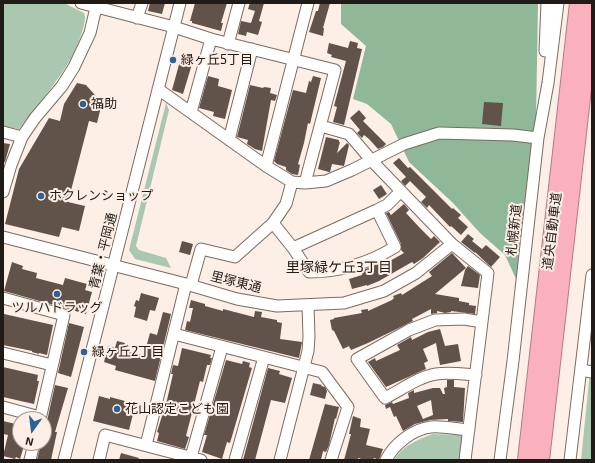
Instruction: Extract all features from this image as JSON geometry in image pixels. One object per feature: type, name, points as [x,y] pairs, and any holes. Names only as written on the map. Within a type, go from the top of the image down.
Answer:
[{"type":"highway","name":"道央自動車道","points":[[526,460],[578,3]]},
{"type":"highway","name":"道央自動車道","points":[[541,460],[592,9]]},
{"type":"street","points":[[81,3],[97,5],[228,44],[334,70],[321,126],[305,184]]},
{"type":"street","points":[[137,18],[142,3]]},
{"type":"street","name":"青葉・平岡通","points":[[64,460],[180,3]]},
{"type":"street","points":[[228,44],[239,3]]},
{"type":"street","points":[[266,166],[308,3]]},
{"type":"street","points":[[547,3],[545,53],[548,83]]},
{"type":"street","name":"札幌新道","points":[[500,460],[513,361],[538,138],[548,83],[558,3]]},
{"type":"street","points":[[4,185],[22,137],[35,118],[62,86],[74,67],[90,33],[97,5]]},
{"type":"street","points":[[191,112],[211,39]]},
{"type":"street","points":[[229,140],[252,49]]},
{"type":"street","points":[[158,89],[266,166],[292,182],[305,184],[326,181],[372,161],[404,144],[439,133],[513,135],[538,138]]},
{"type":"street","points":[[321,126],[349,134],[372,161],[452,244],[488,273],[465,460]]},
{"type":"street","points":[[3,132],[22,137]]},
{"type":"street","points":[[146,445],[174,334],[201,249],[235,257],[273,223],[286,204],[292,182]]},
{"type":"street","points":[[293,248],[387,205],[401,191]]},
{"type":"street","points":[[273,223],[293,248],[309,272],[340,270],[362,264],[381,256],[395,247],[376,210]]},
{"type":"street","name":"里塚東通","points":[[3,237],[114,264],[238,299],[277,306],[308,306],[344,303],[384,291],[416,273],[452,244]]},
{"type":"street","points":[[570,460],[587,371],[592,275]]},
{"type":"street","points":[[3,298],[64,315],[42,411]]},
{"type":"street","points":[[280,460],[308,351],[308,306]]},
{"type":"street","points":[[476,375],[449,373],[434,374],[418,380],[385,398],[357,359],[409,330],[435,320],[464,319],[482,322]]},
{"type":"street","points":[[174,334],[322,372],[348,407],[331,460]]},
{"type":"street","points":[[99,460],[105,435],[196,459],[222,347]]},
{"type":"street","points":[[3,353],[52,365]]},
{"type":"street","points":[[235,460],[264,357]]},
{"type":"street","points":[[3,407],[16,411]]},
{"type":"street","points":[[386,460],[394,448],[402,440],[415,432],[430,427],[469,430]]},
{"type":"green space","points":[[3,3],[64,3],[84,13],[85,17],[80,39],[70,61],[19,129],[3,126]]},
{"type":"green space","points":[[341,3],[538,3],[536,119],[517,281],[505,255],[480,233],[453,203],[409,162],[391,124],[367,104],[353,99],[366,46],[341,24]]},
{"type":"green space","points":[[166,103],[169,110],[136,246],[139,250],[166,258],[171,268],[135,259],[129,250]]},
{"type":"green space","points":[[592,352],[592,460],[581,460]]},
{"type":"green space","points":[[433,434],[462,435],[464,438],[461,460],[394,460],[406,447]]},
{"type":"building","points":[[150,3],[165,3],[162,14],[148,11]]},
{"type":"building","points":[[195,3],[227,3],[221,23],[223,23],[221,31],[192,23],[192,21],[190,21]]},
{"type":"building","points":[[250,3],[264,3],[259,21],[262,22],[258,35],[247,32],[246,36],[238,34],[241,21],[251,23],[255,11],[248,9]]},
{"type":"building","points":[[320,3],[330,3],[323,28],[323,36],[309,32]]},
{"type":"building","points":[[350,41],[358,43],[357,48],[362,49],[344,125],[333,122],[337,107],[334,106],[346,61],[331,57],[332,55],[327,53],[329,43],[348,48]]},
{"type":"building","points":[[180,61],[192,64],[183,94],[172,90]]},
{"type":"building","points":[[208,76],[219,79],[218,86],[232,90],[225,119],[213,116],[214,112],[199,108]]},
{"type":"building","points":[[313,76],[321,78],[310,124],[308,123],[298,164],[300,165],[298,175],[292,174],[286,170],[286,167],[277,164],[274,161],[293,90],[306,93],[309,81],[311,82]]},
{"type":"building","name":"ホクレンショップ","points":[[77,83],[86,85],[102,103],[97,123],[89,121],[68,202],[85,206],[79,231],[62,227],[59,237],[5,224],[19,169],[49,118],[60,121],[64,104]]},
{"type":"building","points":[[250,85],[271,88],[270,93],[277,95],[275,101],[271,100],[262,151],[247,144],[248,140],[237,137]]},
{"type":"building","points":[[484,102],[503,103],[501,126],[482,124]]},
{"type":"building","points":[[359,110],[366,118],[363,121],[386,144],[383,147],[378,149],[364,135],[362,138],[357,133],[360,130],[350,118]]},
{"type":"building","points":[[326,137],[339,140],[340,142],[337,153],[347,143],[349,145],[344,166],[332,164],[330,172],[318,169]]},
{"type":"building","points":[[3,143],[10,144],[5,162],[3,162]]},
{"type":"building","points":[[399,158],[452,209],[453,208],[461,215],[458,218],[468,227],[461,235],[451,226],[450,227],[429,205],[427,208],[421,202],[426,197],[410,181],[405,186],[401,181],[406,177],[393,163]]},
{"type":"building","points":[[381,185],[387,194],[379,199],[373,190]]},
{"type":"building","points":[[404,204],[409,210],[406,213],[419,227],[431,239],[434,236],[440,242],[423,258],[414,264],[412,262],[379,281],[367,286],[352,289],[349,279],[362,275],[361,271],[387,260],[388,262],[404,253],[401,250],[401,244],[386,213],[389,212],[391,215]]},
{"type":"building","points":[[468,234],[474,239],[472,241],[482,249],[486,245],[500,257],[491,267],[475,252],[461,242]]},
{"type":"building","points":[[182,241],[193,244],[190,255],[179,252]]},
{"type":"building","points":[[452,253],[466,268],[435,294],[459,298],[459,301],[476,306],[475,314],[451,311],[445,313],[437,311],[437,313],[431,314],[431,309],[412,319],[413,321],[368,343],[351,350],[349,346],[343,349],[334,331],[332,330],[330,320],[362,313],[361,310],[368,309],[368,311],[392,300],[394,298],[393,296],[401,293],[402,295],[432,276],[429,272]]},
{"type":"building","name":"ツルハドラッグ","points":[[12,262],[23,266],[22,269],[37,273],[36,278],[63,285],[65,278],[87,284],[85,290],[92,292],[86,314],[4,291]]},
{"type":"building","points":[[468,266],[480,275],[478,288],[461,286],[465,270]]},
{"type":"building","points":[[141,293],[159,298],[155,311],[150,310],[147,321],[134,317],[136,307],[134,306],[136,300],[139,301]]},
{"type":"building","points":[[191,300],[223,311],[223,309],[254,317],[255,311],[262,312],[261,317],[277,320],[277,322],[282,323],[280,339],[302,342],[299,358],[185,330],[187,321],[190,322],[193,308],[189,308]]},
{"type":"building","points":[[163,312],[171,314],[155,381],[115,370],[116,366],[104,362],[108,346],[115,348],[117,341],[125,343],[123,350],[144,355],[150,333],[157,335]]},
{"type":"building","points":[[4,314],[53,325],[47,355],[3,345]]},
{"type":"building","points":[[69,323],[84,327],[71,377],[58,373]]},
{"type":"building","points":[[440,329],[445,346],[458,344],[461,361],[440,365],[436,343],[423,349],[428,361],[424,363],[426,369],[386,387],[368,362],[375,358],[376,361],[400,350],[397,345],[411,337],[412,340],[428,332]]},
{"type":"building","points":[[182,348],[211,355],[210,358],[212,358],[210,365],[207,365],[203,382],[200,381],[186,436],[189,437],[185,449],[157,441],[159,433],[157,432],[173,374],[171,374],[173,365],[178,366]]},
{"type":"building","points":[[226,360],[242,364],[243,361],[250,363],[249,367],[252,368],[230,443],[227,442],[222,459],[202,452],[207,435],[204,435]]},
{"type":"building","points":[[3,367],[38,375],[37,381],[39,381],[34,404],[3,397]]},
{"type":"building","points":[[268,368],[280,371],[279,374],[292,378],[285,403],[271,400],[255,460],[243,460]]},
{"type":"building","points":[[447,380],[454,380],[454,387],[465,388],[463,422],[448,421],[448,419],[430,420],[415,424],[403,431],[396,416],[394,417],[390,407],[386,409],[385,405],[392,402],[393,404],[409,398],[408,393],[414,390],[414,393],[433,388],[440,388],[443,394],[445,394],[444,388],[447,387]],"holes":[[[431,400],[433,415],[423,419],[417,406]]]},
{"type":"building","points":[[313,383],[325,387],[327,391],[325,399],[310,395]]},
{"type":"building","points":[[55,385],[68,388],[55,432],[57,432],[51,460],[37,460],[39,451],[52,451],[52,411],[49,411]]},
{"type":"building","name":"花山認定こども園","points":[[99,396],[110,399],[110,397],[140,405],[137,415],[133,414],[129,430],[93,421]]},
{"type":"building","points":[[325,404],[339,407],[329,445],[326,452],[323,451],[321,460],[309,460]]},
{"type":"building","points":[[353,416],[361,419],[360,427],[370,429],[366,445],[383,449],[379,460],[374,458],[373,460],[365,460],[358,458],[358,460],[344,460],[351,434],[349,434]]},
{"type":"building","points":[[3,421],[12,423],[12,451],[22,451],[20,459],[16,457],[15,459],[3,456],[8,435],[3,434]]},
{"type":"building","points":[[121,453],[139,458],[138,460],[119,460]]},
{"type":"place","name":"緑ヶ丘5丁目","points":[[173,60]]},
{"type":"place","name":"福助","points":[[83,104]]},
{"type":"place","name":"ホクレンショップ","points":[[41,196]]},
{"type":"place","name":"ツルハドラッグ","points":[[57,294]]},
{"type":"place","name":"緑ヶ丘2丁目","points":[[84,352]]},
{"type":"place","name":"花山認定こども園","points":[[117,409]]},
{"type":"district","name":"里塚緑ケ丘3丁目","points":[[339,267]]}]
